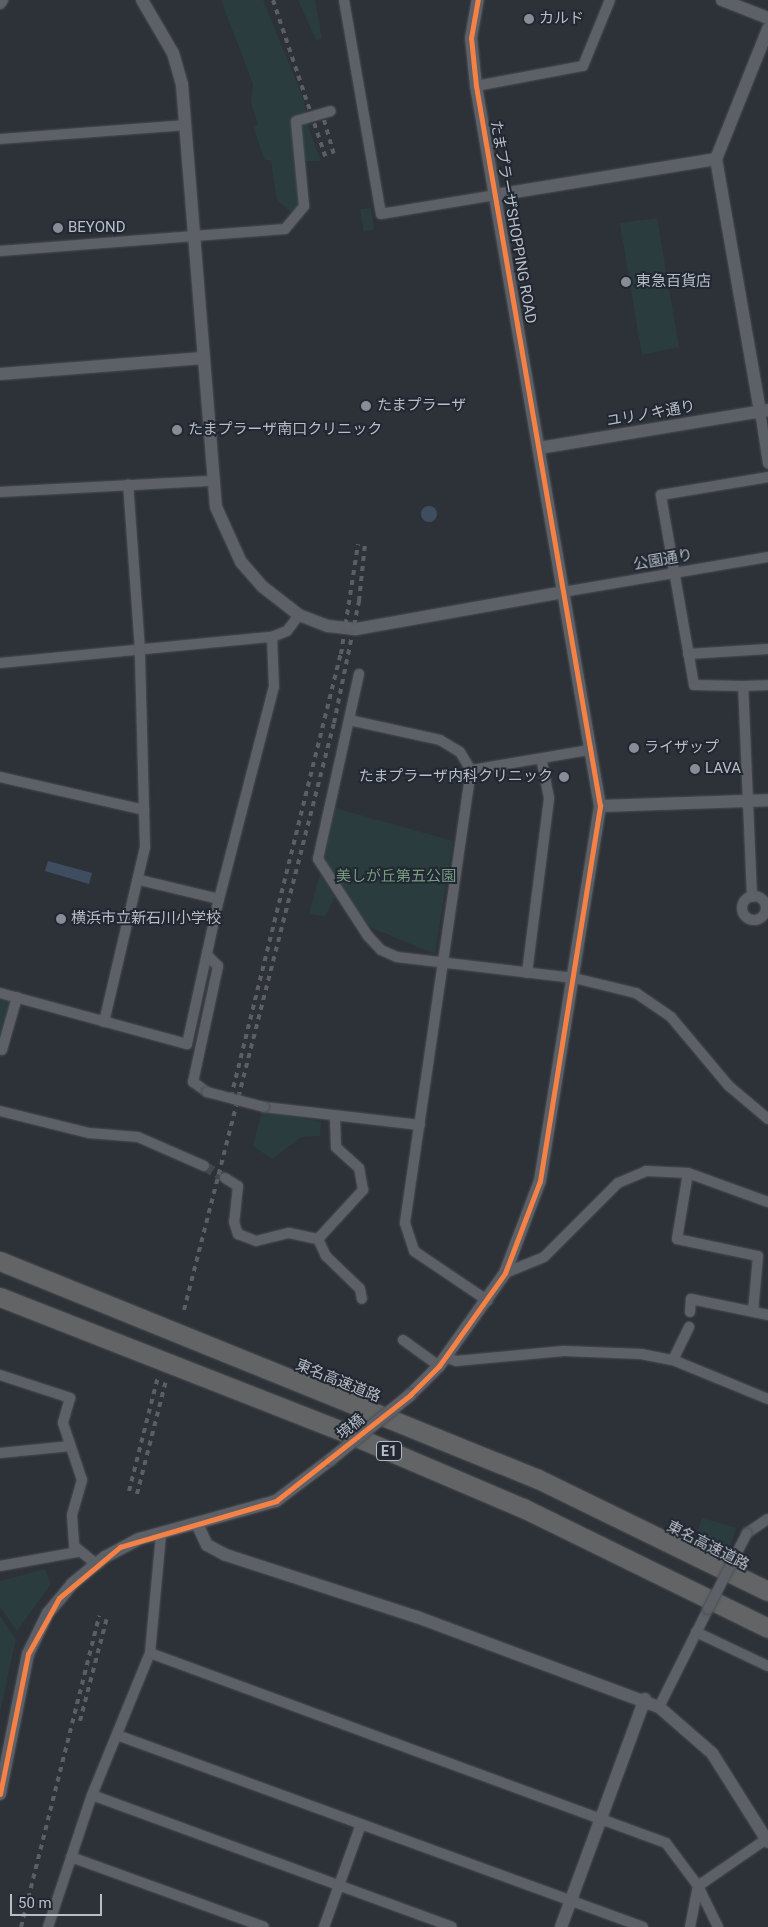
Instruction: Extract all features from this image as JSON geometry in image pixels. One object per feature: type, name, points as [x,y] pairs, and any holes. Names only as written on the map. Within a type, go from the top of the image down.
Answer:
[{"type":"highway","name":"東名高速道路","points":[[0,1261],[538,1478],[768,1591]]},
{"type":"highway","name":"E1","points":[[0,1297],[347,1433],[523,1508],[768,1628]]},
{"type":"street","points":[[142,0],[173,53],[185,126],[213,481],[216,507],[231,549],[263,587],[299,614],[328,626],[370,630],[563,592]]},
{"type":"street","points":[[344,0],[381,214],[496,195]]},
{"type":"street","name":"たまプラーザSHOPPING ROAD","points":[[478,0],[470,38],[476,86],[600,806],[574,978]]},
{"type":"street","points":[[476,86],[583,66],[610,0]]},
{"type":"street","points":[[722,0],[768,18]]},
{"type":"street","points":[[768,29],[716,159],[764,411],[768,463]]},
{"type":"street","points":[[0,251],[285,229],[304,206],[296,121],[331,111]]},
{"type":"street","points":[[0,138],[185,126]]},
{"type":"street","name":"たまプラーザSHOPPING ROAD","points":[[496,195],[716,159]]},
{"type":"street","points":[[0,374],[203,358]]},
{"type":"street","name":"ユリノキ通り","points":[[539,448],[764,411]]},
{"type":"street","points":[[768,477],[661,495],[694,685],[743,686],[768,684]]},
{"type":"street","points":[[0,492],[213,481]]},
{"type":"street","points":[[104,1022],[140,880],[144,810],[140,650],[128,484]]},
{"type":"street","name":"公園通り","points":[[563,592],[768,557]]},
{"type":"street","points":[[0,663],[272,637],[287,631],[299,614]]},
{"type":"street","points":[[0,993],[187,1044],[208,956],[219,898],[274,687],[272,637]]},
{"type":"street","points":[[688,654],[768,649]]},
{"type":"street","points":[[359,674],[318,860],[381,950],[397,957],[574,978],[617,985],[654,1002],[729,1086],[768,1119]]},
{"type":"street","points":[[743,686],[752,897]]},
{"type":"street","points":[[350,720],[446,743],[460,752],[471,770],[420,1125],[407,1237],[414,1252],[488,1301]]},
{"type":"street","points":[[471,770],[542,761],[589,750]]},
{"type":"street","points":[[527,973],[549,798],[542,761]]},
{"type":"street","points":[[0,777],[144,810]]},
{"type":"street","points":[[600,806],[768,800]]},
{"type":"street","points":[[140,880],[219,898]]},
{"type":"street","points":[[208,956],[218,966],[193,1082],[207,1092],[264,1107],[335,1117],[420,1125]]},
{"type":"street","name":"境橋","points":[[0,1794],[22,1673],[35,1635],[59,1598],[95,1564],[120,1547],[160,1534],[198,1526],[276,1501],[410,1395],[443,1362],[488,1301],[505,1273],[540,1182],[574,978]]},
{"type":"street","points":[[2,1050],[17,998]]},
{"type":"street","points":[[0,1111],[89,1133],[138,1137],[204,1166]]},
{"type":"street","points":[[318,1239],[363,1190],[359,1168],[336,1147],[335,1117]]},
{"type":"street","points":[[505,1273],[544,1257],[618,1183],[646,1171],[688,1173],[768,1202]]},
{"type":"street","points":[[688,1173],[677,1239],[758,1256],[753,1312]]},
{"type":"street","points":[[225,1178],[238,1186],[234,1222],[242,1237],[256,1241],[289,1233],[318,1239]]},
{"type":"street","points":[[318,1239],[326,1256],[360,1289],[362,1299]]},
{"type":"street","points":[[690,1312],[691,1299],[768,1314]]},
{"type":"street","points":[[673,1360],[689,1327]]},
{"type":"street","points":[[403,1340],[443,1362],[612,1351],[673,1360],[768,1399]]},
{"type":"street","points":[[0,1375],[70,1398],[63,1423],[82,1480],[72,1515],[77,1552]]},
{"type":"street","points":[[0,1454],[71,1446]]},
{"type":"street","points":[[660,1707],[697,1629],[747,1532],[768,1519]]},
{"type":"street","points":[[198,1526],[206,1545],[226,1555],[417,1617],[644,1699],[660,1707],[712,1753],[767,1840],[698,1886],[690,1927]]},
{"type":"street","points":[[48,1927],[92,1796],[150,1653],[160,1534]]},
{"type":"street","points":[[0,1566],[77,1552],[95,1564]]},
{"type":"street","points":[[697,1629],[768,1666]]},
{"type":"street","points":[[150,1653],[666,1843],[698,1886],[718,1927]]},
{"type":"street","points":[[562,1927],[644,1699]]},
{"type":"street","points":[[117,1735],[643,1927]]},
{"type":"street","points":[[92,1796],[452,1927]]},
{"type":"street","points":[[324,1927],[361,1824]]},
{"type":"street","points":[[71,1856],[264,1927]]},
{"type":"green space","points":[[221,0],[263,0],[303,98],[306,112],[294,118],[302,205],[294,215],[277,200],[271,160],[265,160],[253,126],[258,125],[251,102],[253,84]]},
{"type":"green space","points":[[298,0],[315,0],[322,39],[316,40]]},
{"type":"green space","points":[[309,123],[308,127],[321,161],[304,161],[301,124]]},
{"type":"green space","points":[[371,208],[374,229],[364,232],[360,209]]},
{"type":"green space","points":[[657,218],[679,347],[642,355],[620,223]]},
{"type":"green space","name":"美しが丘第五公園","points":[[335,808],[453,841],[435,954],[370,927],[327,866],[325,856]]},
{"type":"green space","points":[[320,874],[335,897],[325,916],[309,914]]},
{"type":"green space","points":[[0,995],[12,997],[0,1040]]},
{"type":"green space","points":[[262,1110],[321,1122],[320,1136],[301,1137],[272,1159],[253,1146]]},
{"type":"green space","points":[[702,1518],[736,1528],[728,1552],[696,1535]]},
{"type":"green space","points":[[45,1569],[51,1584],[17,1631],[0,1607],[0,1581]]},
{"type":"green space","points":[[0,1616],[16,1639],[0,1712]]},
{"type":"water","points":[[429,506],[435,508],[437,514],[435,520],[429,522],[423,520],[421,514],[423,508]]},
{"type":"water","points":[[48,861],[92,873],[89,884],[45,871]]},
{"type":"tunnel","points":[[204,1166],[225,1178]]},
{"type":"railway","points":[[273,0],[326,158]]},
{"type":"railway","points":[[324,120],[334,156]]},
{"type":"railway","points":[[231,1097],[341,654],[358,544]]},
{"type":"railway","points":[[184,1310],[334,723],[359,601],[365,544]]},
{"type":"railway","points":[[129,1491],[158,1376]]},
{"type":"railway","points":[[137,1494],[166,1380]]},
{"type":"railway","points":[[21,1927],[99,1616]]},
{"type":"railway","points":[[80,1721],[107,1617]]},
{"type":"cycle path","points":[[0,1794],[28,1654],[59,1598],[120,1547],[276,1501],[410,1395],[439,1366],[505,1273],[540,1181],[600,806],[476,86],[471,38],[478,0]]},
{"type":"place","name":"カルド","points":[[529,19]]},
{"type":"place","name":"BEYOND","points":[[58,228]]},
{"type":"place","name":"東急百貨店","points":[[626,282]]},
{"type":"place","name":"たまプラーザ","points":[[366,406]]},
{"type":"place","name":"たまプラーザ南口クリニック","points":[[177,430]]},
{"type":"place","name":"ライザップ","points":[[634,748]]},
{"type":"place","name":"LAVA","points":[[695,769]]},
{"type":"place","name":"たまプラーザ内科クリニック","points":[[564,777]]},
{"type":"place","name":"横浜市立新石川小学校","points":[[61,919]]}]
